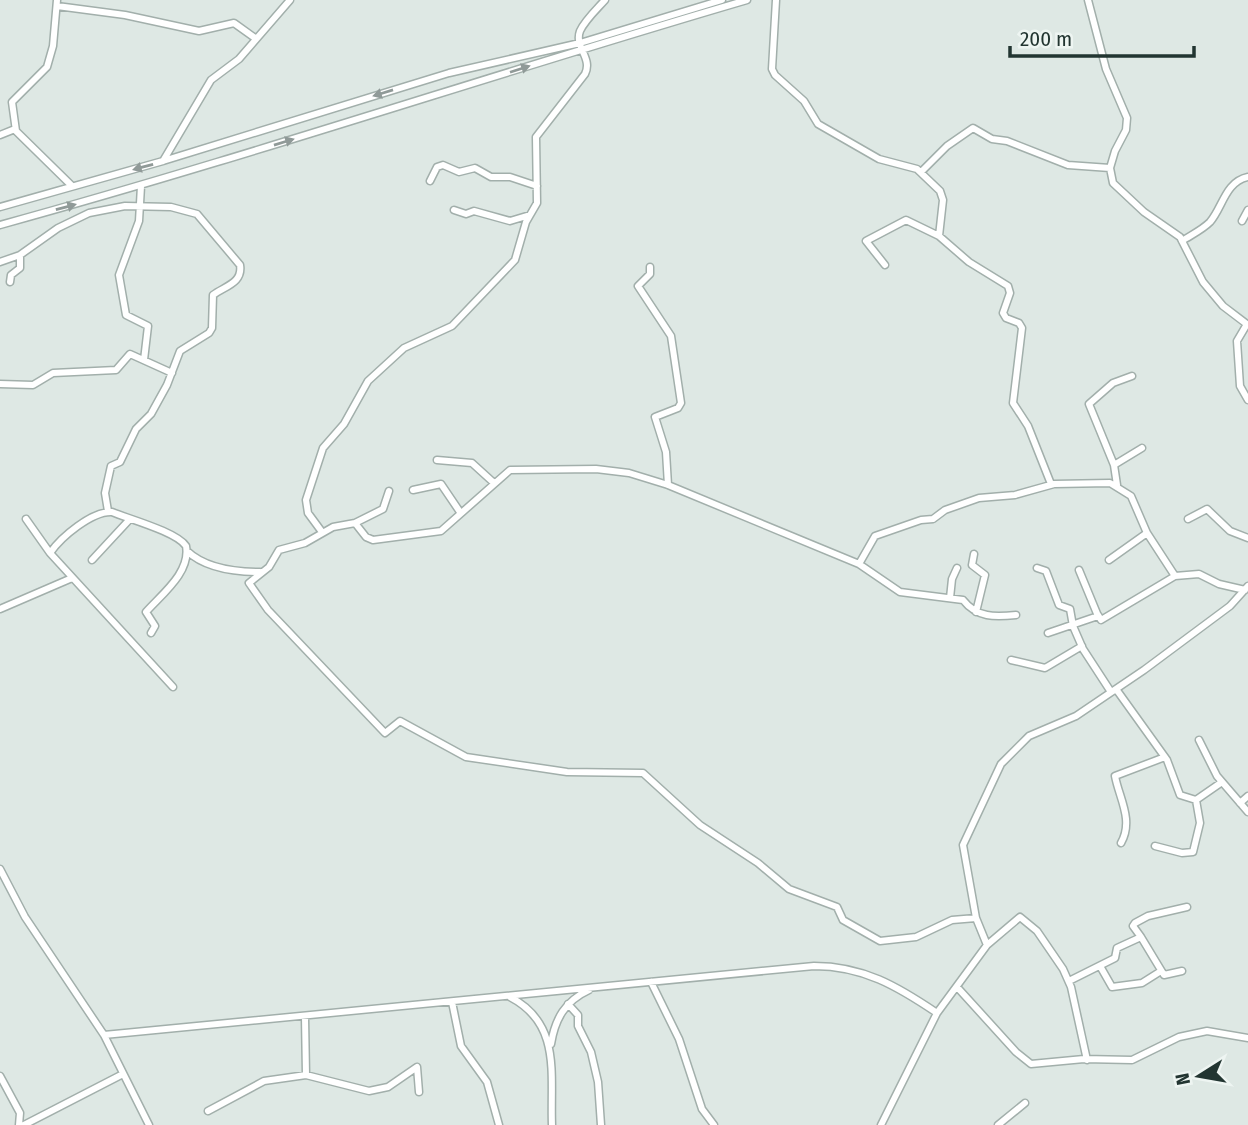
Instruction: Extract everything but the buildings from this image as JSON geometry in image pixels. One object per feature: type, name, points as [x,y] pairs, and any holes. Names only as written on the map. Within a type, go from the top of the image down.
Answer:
[{"type":"street","points":[[163,161],[211,80],[239,59],[290,0]]},
{"type":"street","points":[[322,532],[308,513],[306,500],[323,448],[344,424],[368,381],[404,348],[452,326],[512,264],[530,215],[537,204],[536,137],[585,74],[588,64],[581,46],[584,26],[605,0]]},
{"type":"street","points":[[0,225],[141,186],[722,0]]},
{"type":"street","points":[[0,207],[163,161],[449,73],[581,46],[747,0]]},
{"type":"street","points":[[776,0],[773,72],[804,101],[816,122],[842,141],[879,159],[921,172],[943,195],[939,236]]},
{"type":"street","points":[[1087,0],[1106,69],[1127,118],[1126,130],[1110,168],[1118,190],[1182,241],[1203,282],[1223,306],[1247,325],[1237,341],[1240,386],[1248,400]]},
{"type":"street","points":[[72,186],[16,129],[12,102],[47,67],[53,46],[57,3],[199,31],[234,23],[255,38]]},
{"type":"street","points":[[921,172],[947,146],[973,128],[992,139],[1007,141],[1068,165],[1110,168]]},
{"type":"street","points":[[0,135],[16,129]]},
{"type":"street","points":[[430,181],[437,167],[443,165],[459,172],[475,168],[494,178],[510,177],[537,186]]},
{"type":"street","points":[[1182,241],[1210,222],[1224,196],[1240,179],[1248,177]]},
{"type":"street","points":[[141,186],[142,206],[119,275],[126,315],[148,326],[144,360]]},
{"type":"street","points":[[0,262],[20,255],[58,228],[89,214],[125,206],[142,206],[171,207],[197,214],[242,268],[236,281],[213,295],[212,328],[202,339],[182,348],[151,414],[136,429],[120,462],[111,466],[105,493],[108,511]]},
{"type":"street","points":[[454,210],[466,214],[474,211],[510,221],[530,215]]},
{"type":"street","points":[[1241,221],[1248,211]]},
{"type":"street","points":[[885,265],[866,241],[894,224],[911,221],[939,236],[969,262],[1009,288],[1003,313],[1022,328],[1013,403],[1028,426],[1051,484]]},
{"type":"street","points":[[10,282],[10,275],[21,265],[20,255]]},
{"type":"street","points":[[650,267],[650,274],[638,286],[671,336],[681,403],[678,408],[655,417],[666,452],[668,485]]},
{"type":"street","points":[[0,384],[33,385],[53,373],[116,370],[130,354],[172,373]]},
{"type":"street","points":[[1117,485],[1114,465],[1088,404],[1113,383],[1132,376]]},
{"type":"street","points":[[1114,465],[1142,448]]},
{"type":"street","points":[[437,460],[472,463],[494,483]]},
{"type":"street","points":[[355,523],[369,539],[421,536],[441,531],[494,483],[515,469],[560,468],[622,472],[668,485],[859,564],[900,592],[963,600],[976,612],[1000,619],[1016,615]]},
{"type":"street","points":[[413,490],[441,484],[460,512]]},
{"type":"street","points":[[859,564],[872,539],[879,534],[921,520],[933,519],[945,510],[979,498],[1015,495],[1051,484],[1117,485],[1130,496],[1147,533],[1175,576]]},
{"type":"street","points":[[389,491],[383,509],[355,523],[322,532],[305,543],[279,550],[270,567],[249,583],[255,593],[385,733],[400,721],[466,757],[567,772],[643,773],[700,825],[758,863],[789,889],[836,907],[843,919],[878,940],[916,937],[952,920],[976,918]]},
{"type":"street","points":[[1188,519],[1207,509],[1230,531],[1248,538]]},
{"type":"street","points":[[108,511],[183,540],[187,551],[203,562],[233,571],[260,572]]},
{"type":"street","points":[[50,553],[67,535],[108,511]]},
{"type":"street","points":[[26,519],[72,579],[173,687]]},
{"type":"street","points":[[93,560],[130,519]]},
{"type":"street","points":[[1109,560],[1147,533]]},
{"type":"street","points":[[151,633],[155,626],[146,612],[178,575],[187,551]]},
{"type":"street","points":[[974,554],[972,565],[985,575],[976,612]]},
{"type":"street","points":[[950,598],[951,582],[957,568]]},
{"type":"street","points":[[1037,568],[1046,571],[1059,605],[1070,609],[1082,646],[1113,691],[1166,757],[1180,795],[1196,800]]},
{"type":"street","points":[[1079,570],[1101,620],[1175,576],[1199,574],[1219,584],[1246,588]]},
{"type":"street","points":[[0,609],[72,579]]},
{"type":"street","points":[[987,945],[976,918],[963,845],[1001,764],[1036,732],[1076,716],[1113,691],[1230,606],[1246,588]]},
{"type":"street","points":[[1048,633],[1098,615]]},
{"type":"street","points":[[1011,660],[1045,667],[1082,646]]},
{"type":"street","points":[[1199,740],[1208,763],[1248,812]]},
{"type":"street","points":[[1121,843],[1126,804],[1115,776],[1166,757]]},
{"type":"street","points":[[1196,800],[1222,782]]},
{"type":"street","points":[[1240,803],[1248,796]]},
{"type":"street","points":[[1155,846],[1182,853],[1193,852],[1200,823],[1196,800]]},
{"type":"street","points":[[0,869],[25,917],[104,1035],[149,1125]]},
{"type":"street","points":[[1182,971],[1166,976],[1133,926],[1147,916],[1187,907]]},
{"type":"street","points":[[881,1125],[937,1013],[987,945],[1022,917],[1037,931],[1069,981],[1087,1060]]},
{"type":"street","points":[[1069,981],[1115,958],[1117,948],[1141,937]]},
{"type":"street","points":[[104,1035],[840,966],[893,984],[937,1013]]},
{"type":"street","points":[[1100,966],[1112,987],[1142,982],[1161,971]]},
{"type":"street","points":[[651,982],[677,1033],[702,1109],[714,1125]]},
{"type":"street","points":[[957,987],[1027,1062],[1132,1060],[1179,1037],[1207,1031],[1248,1038]]},
{"type":"street","points":[[552,1125],[550,1051],[557,1019],[568,1004],[593,988]]},
{"type":"street","points":[[508,997],[523,1004],[542,1024],[550,1051]]},
{"type":"street","points":[[452,1002],[461,1046],[486,1082],[499,1125]]},
{"type":"street","points":[[568,1004],[578,1015],[579,1029],[592,1052],[598,1082],[601,1125]]},
{"type":"street","points":[[305,1017],[306,1074]]},
{"type":"street","points":[[208,1111],[257,1083],[306,1074],[369,1091],[388,1087],[417,1068],[419,1092]]},
{"type":"street","points":[[0,1076],[20,1113],[22,1125],[123,1074]]},
{"type":"street","points":[[998,1125],[1025,1102]]}]
